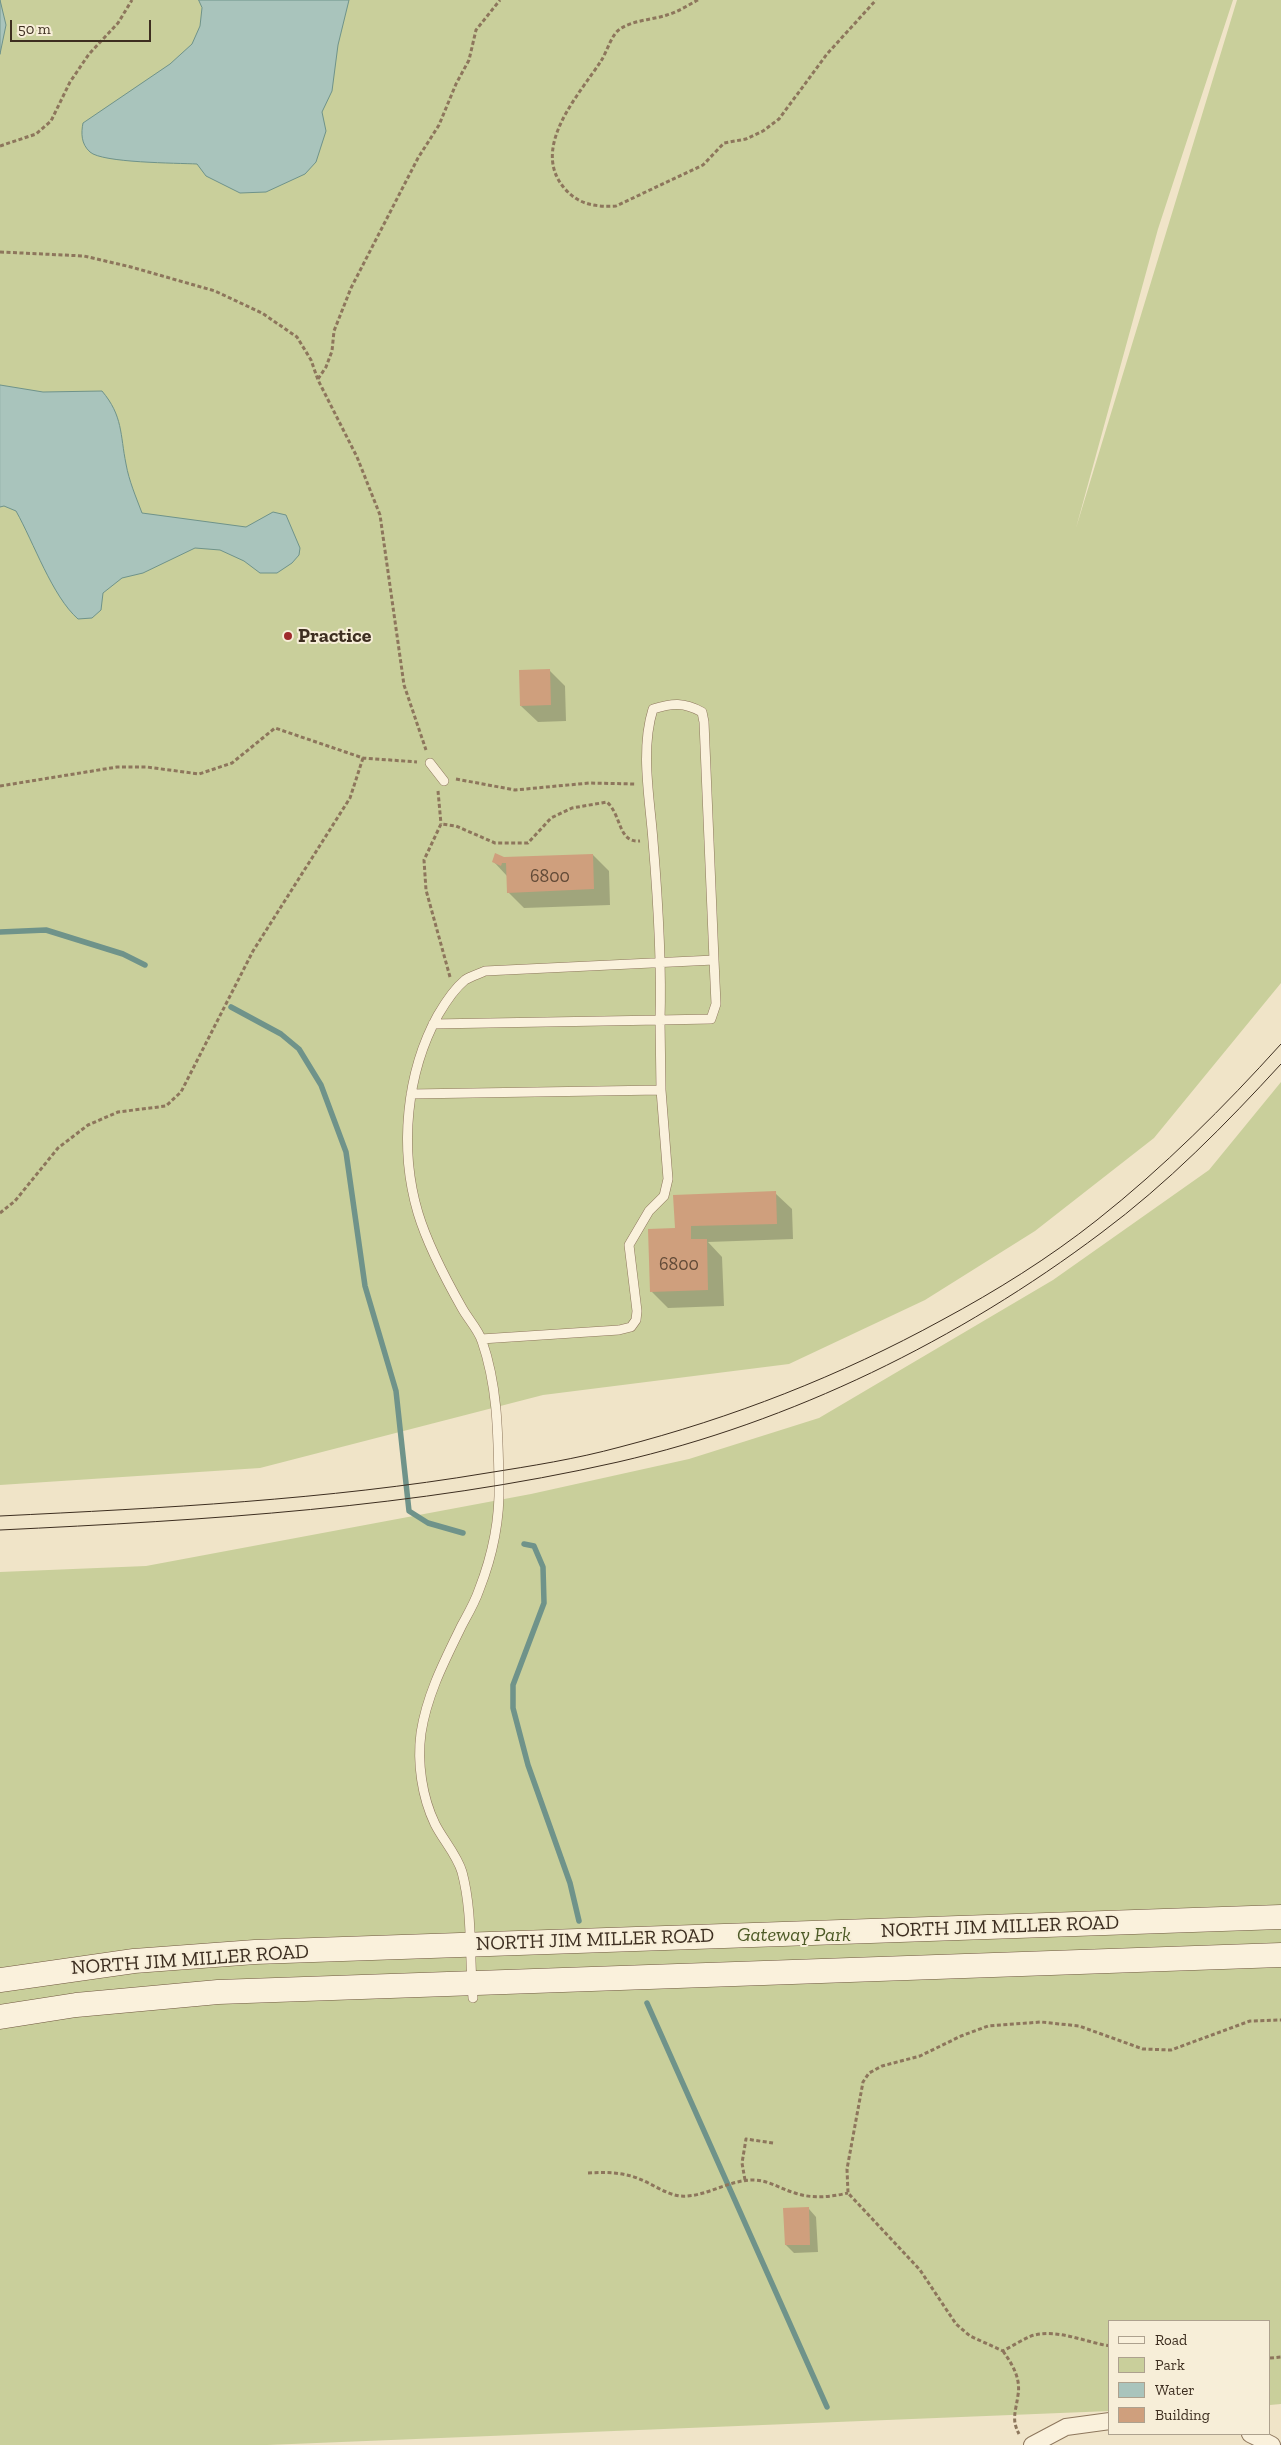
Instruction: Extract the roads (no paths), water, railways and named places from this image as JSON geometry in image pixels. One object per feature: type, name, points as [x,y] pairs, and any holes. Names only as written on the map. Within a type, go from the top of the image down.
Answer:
[{"type":"main road","name":"NORTH JIM MILLER ROAD","points":[[0,1980],[69,1968],[195,1956],[470,1944],[1281,1918]]},
{"type":"main road","points":[[1174,1921],[1176,1958]]},
{"type":"main road","name":"NORTH JIM MILLER ROAD","points":[[0,2017],[76,2005],[218,1992],[472,1990],[1176,1958],[1281,1955]]},
{"type":"street","points":[[1027,2442],[1066,2427],[1108,2421]]},
{"type":"street","points":[[1252,2435],[1272,2445]]},
{"type":"lane","points":[[433,1024],[660,1020],[711,1019],[716,1004],[702,712],[689,705],[672,703],[653,709],[647,726],[648,785],[662,963],[660,1020],[661,1090],[668,1178],[664,1196],[649,1211],[629,1245],[637,1311],[636,1320],[631,1327],[619,1330],[481,1339]]},
{"type":"lane","points":[[430,763],[444,781]]},
{"type":"lane","points":[[472,1990],[468,1899],[461,1869],[435,1824],[425,1797],[421,1765],[421,1735],[428,1702],[444,1662],[479,1592],[493,1542],[499,1500],[498,1427],[493,1387],[481,1339],[450,1285],[418,1214],[411,1181],[408,1140],[411,1094],[420,1056],[433,1024],[454,992],[466,980],[485,971],[714,960]]},
{"type":"lane","points":[[411,1094],[661,1090]]},
{"type":"water","points":[[0,0],[6,25],[0,54]]},
{"type":"water","points":[[199,0],[349,0],[338,45],[332,91],[322,112],[326,131],[316,162],[305,174],[266,192],[240,193],[206,176],[197,164],[140,162],[109,158],[97,156],[85,146],[82,134],[83,123],[170,64],[192,44],[200,26],[202,8]]},
{"type":"water","points":[[0,385],[43,392],[102,391],[109,400],[117,417],[127,470],[142,513],[246,527],[273,512],[286,515],[300,548],[299,555],[292,563],[277,573],[260,573],[244,561],[220,550],[195,548],[143,573],[122,578],[103,593],[101,610],[92,618],[78,619],[60,597],[16,511],[4,506],[0,507]]},
{"type":"waterway","points":[[0,932],[46,930],[123,954],[145,965]]},
{"type":"waterway","points":[[231,1007],[281,1034],[299,1049],[321,1085],[346,1152],[365,1286],[396,1391],[409,1511],[428,1523],[463,1533]]},
{"type":"waterway","points":[[524,1544],[534,1546],[543,1567],[544,1603],[513,1685],[513,1708],[528,1765],[570,1883],[579,1921]]},
{"type":"waterway","points":[[647,2003],[827,2407]]},
{"type":"tram line","points":[[0,1516],[244,1502],[366,1490],[537,1465],[587,1455],[662,1436],[785,1394],[864,1359],[942,1320],[1041,1261],[1097,1220],[1170,1158],[1238,1091],[1281,1044]]},
{"type":"tram line","points":[[0,1530],[155,1522],[310,1510],[465,1491],[542,1478],[618,1462],[683,1445],[747,1424],[810,1400],[872,1373],[932,1342],[1047,1272],[1101,1233],[1172,1174],[1239,1109],[1281,1064]]},
{"type":"place","name":"Practice","points":[[288,636]]},
{"type":"park label","name":"Gateway Park","points":[[794,1935]]}]
